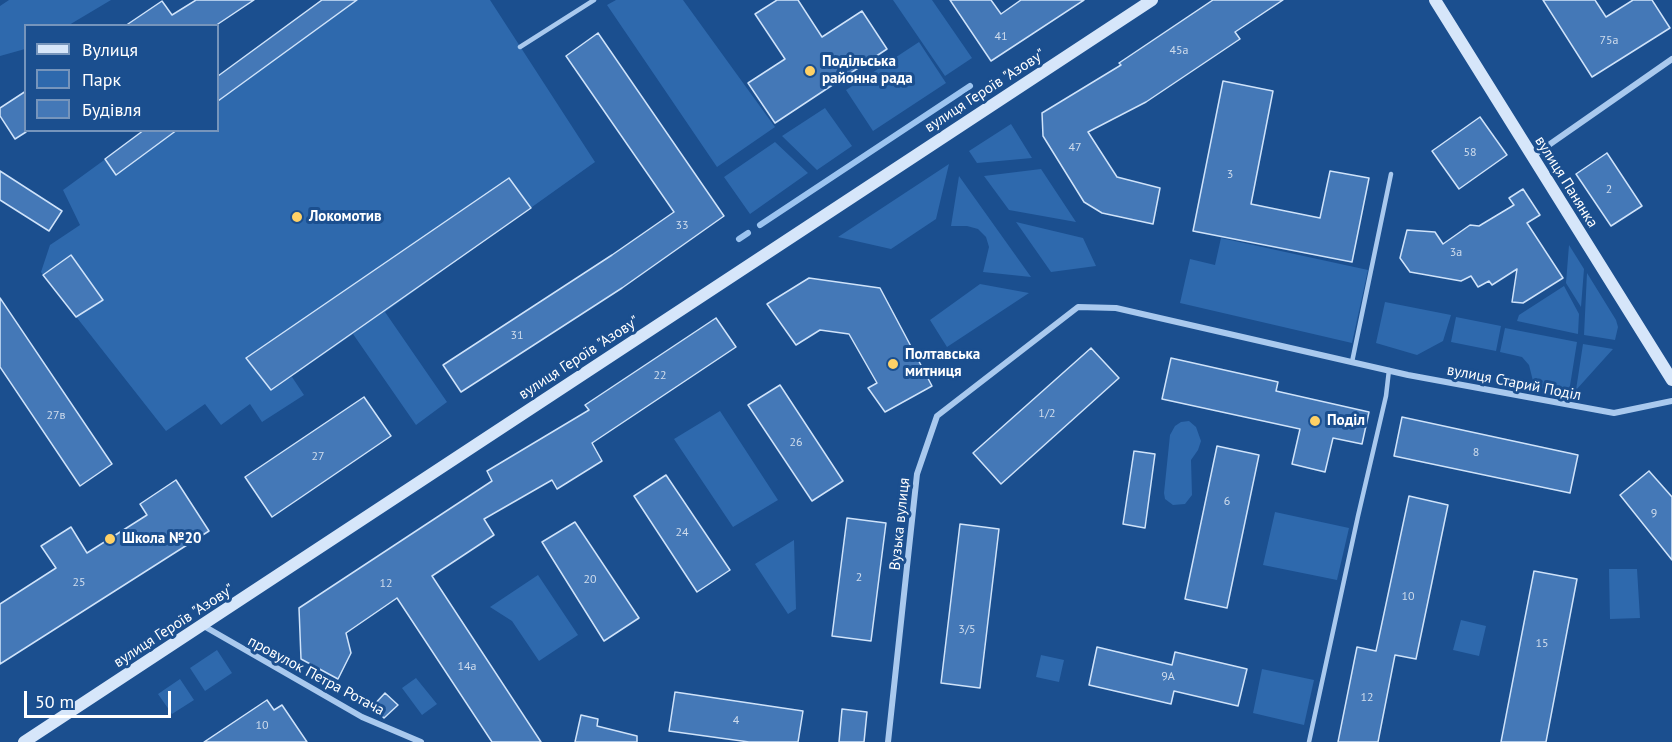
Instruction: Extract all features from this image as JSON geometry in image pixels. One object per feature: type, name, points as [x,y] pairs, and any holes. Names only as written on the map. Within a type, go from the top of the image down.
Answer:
[{"type":"street","name":"вулиця Героїв \"Азову\"","points":[[24,742],[1152,0]]},
{"type":"street","name":"вулиця Панянка","points":[[1435,0],[1672,380]]},
{"type":"street","points":[[1533,156],[1672,59]]},
{"type":"street","name":"вулиця Старий Поділ","points":[[1078,308],[1116,308],[1389,370],[1524,398],[1614,413],[1672,401]]},
{"type":"street","name":"Вузька вулиця","points":[[888,742],[917,474],[937,416],[1078,308]]},
{"type":"street","name":"провулок Петра Ротача","points":[[201,625],[362,717],[422,742]]},
{"type":"lane","points":[[520,47],[594,0]]},
{"type":"lane","points":[[1353,362],[1391,174]]},
{"type":"lane","points":[[1309,742],[1386,396],[1389,370]]},
{"type":"green space","points":[[9,0],[111,0],[71,24],[24,24],[24,49],[0,56],[0,6]]},
{"type":"green space","name":"Локомотив","points":[[322,0],[490,0],[595,162],[385,312],[447,402],[416,425],[353,334],[288,379],[292,377],[304,395],[262,422],[250,404],[221,425],[205,404],[166,431],[41,272],[50,245],[80,225],[63,190],[143,132],[219,132],[219,75]]},
{"type":"green space","points":[[616,0],[683,0],[775,127],[717,167],[607,5]]},
{"type":"green space","points":[[893,0],[932,0],[972,58],[945,76]]},
{"type":"green space","points":[[919,42],[946,83],[873,131],[846,90]]},
{"type":"green space","points":[[825,108],[852,146],[817,170],[782,136]]},
{"type":"green space","points":[[1011,124],[1032,158],[977,163],[969,151]]},
{"type":"green space","points":[[775,142],[808,173],[750,214],[724,177]]},
{"type":"green space","points":[[949,164],[936,219],[891,249],[838,237]]},
{"type":"green space","points":[[1041,169],[1076,222],[1009,210],[984,176]]},
{"type":"green space","points":[[959,176],[1031,277],[983,272],[989,247],[986,237],[978,229],[951,226]]},
{"type":"green space","points":[[1016,222],[1083,238],[1096,266],[1051,272]]},
{"type":"green space","points":[[1221,238],[1368,270],[1352,343],[1180,303],[1190,259],[1215,265]]},
{"type":"green space","points":[[1569,245],[1584,269],[1581,307],[1566,283]]},
{"type":"green space","points":[[1587,273],[1616,320],[1618,327],[1615,340],[1584,335]]},
{"type":"green space","points":[[980,284],[1029,293],[947,347],[930,320]]},
{"type":"green space","points":[[1564,286],[1579,314],[1578,334],[1517,321],[1519,315]]},
{"type":"green space","points":[[1385,302],[1451,315],[1443,341],[1417,355],[1376,343]]},
{"type":"green space","points":[[1456,317],[1501,326],[1496,351],[1451,342]]},
{"type":"green space","points":[[1505,328],[1577,342],[1569,392],[1546,390],[1538,386],[1533,381],[1529,365],[1522,357],[1500,352]]},
{"type":"green space","points":[[1583,344],[1613,349],[1576,390]]},
{"type":"green space","points":[[720,411],[778,500],[733,527],[674,439]]},
{"type":"green space","points":[[1189,421],[1196,427],[1201,441],[1191,460],[1192,495],[1185,504],[1173,505],[1165,499],[1164,493],[1170,435],[1175,426]]},
{"type":"green space","points":[[1275,512],[1349,528],[1337,580],[1263,565]]},
{"type":"green space","points":[[794,540],[796,609],[788,614],[755,564]]},
{"type":"green space","points":[[1609,569],[1637,569],[1640,618],[1610,619]]},
{"type":"green space","points":[[538,575],[578,635],[539,661],[512,621],[490,607]]},
{"type":"green space","points":[[1461,620],[1486,626],[1479,656],[1453,650]]},
{"type":"green space","points":[[217,650],[232,673],[205,691],[190,668]]},
{"type":"green space","points":[[1041,655],[1064,660],[1059,682],[1036,677]]},
{"type":"green space","points":[[1262,669],[1314,680],[1304,725],[1253,713]]},
{"type":"green space","points":[[416,678],[437,704],[422,715],[402,688]]},
{"type":"green space","points":[[180,679],[194,700],[172,714],[158,694]]},
{"type":"building","points":[[196,0],[254,0],[218,24],[128,24],[162,1],[172,15]]},
{"type":"building","points":[[322,0],[357,0],[219,100],[219,75]]},
{"type":"building","name":"Подільська районна рада","points":[[777,0],[798,0],[822,37],[862,11],[887,49],[775,123],[748,83],[785,59],[755,14]]},
{"type":"building","points":[[950,0],[991,0],[1001,14],[1021,0],[1084,0],[991,61]]},
{"type":"building","points":[[1213,0],[1283,0],[1235,32],[1240,39],[1146,102],[1088,132],[1117,177],[1160,188],[1153,224],[1102,213],[1084,202],[1043,136],[1042,113],[1121,65],[1119,63]]},
{"type":"building","points":[[1543,0],[1595,0],[1606,17],[1633,0],[1652,0],[1670,28],[1592,77]]},
{"type":"building","points":[[598,33],[724,216],[622,288],[461,392],[443,365],[674,212],[566,56]]},
{"type":"building","points":[[1223,81],[1273,91],[1251,204],[1320,218],[1330,171],[1369,178],[1352,262],[1193,231]]},
{"type":"building","points":[[24,92],[24,132],[26,132],[15,139],[0,116],[0,108]]},
{"type":"building","points":[[1480,117],[1507,155],[1459,189],[1432,151]]},
{"type":"building","points":[[141,132],[174,132],[116,175],[105,159]]},
{"type":"building","points":[[1607,153],[1642,206],[1611,226],[1576,174]]},
{"type":"building","points":[[0,171],[62,211],[49,231],[0,200]]},
{"type":"building","points":[[509,178],[531,208],[271,390],[246,358]]},
{"type":"building","points":[[1523,189],[1540,215],[1527,223],[1563,278],[1523,303],[1512,302],[1517,269],[1492,285],[1489,281],[1478,287],[1471,276],[1461,281],[1410,272],[1400,258],[1407,230],[1435,232],[1443,244],[1470,225],[1479,226],[1514,205],[1509,198]]},
{"type":"building","points":[[71,255],[103,300],[76,317],[43,275]]},
{"type":"building","name":"Полтавська митниця","points":[[809,278],[880,288],[932,386],[885,412],[868,388],[877,383],[849,334],[820,330],[796,345],[767,304]]},
{"type":"building","points":[[0,298],[112,464],[80,486],[0,367]]},
{"type":"building","points":[[716,318],[736,347],[592,443],[602,461],[557,489],[552,480],[484,519],[494,535],[432,576],[541,742],[492,742],[397,598],[346,633],[351,653],[338,679],[301,659],[299,608],[492,481],[487,471],[589,410],[585,405]]},
{"type":"building","points":[[1091,348],[1119,378],[1001,484],[973,453]]},
{"type":"building","name":"Поділ","points":[[1171,358],[1278,382],[1276,391],[1369,412],[1362,444],[1333,438],[1325,472],[1292,464],[1300,429],[1162,399]]},
{"type":"building","points":[[780,385],[843,481],[812,501],[748,405]]},
{"type":"building","points":[[364,397],[391,436],[272,517],[245,477]]},
{"type":"building","points":[[1402,417],[1578,455],[1570,493],[1394,456]]},
{"type":"building","points":[[1217,446],[1259,455],[1227,608],[1185,599]]},
{"type":"building","points":[[1134,451],[1155,454],[1145,528],[1123,524]]},
{"type":"building","points":[[1649,471],[1672,497],[1672,560],[1620,495]]},
{"type":"building","points":[[666,475],[730,570],[697,592],[634,496]]},
{"type":"building","points":[[176,480],[209,531],[0,664],[0,604],[56,568],[41,546],[71,527],[87,553],[147,515],[140,504]]},
{"type":"building","points":[[1409,496],[1448,505],[1416,659],[1395,655],[1378,742],[1338,742],[1357,647],[1376,651]]},
{"type":"building","points":[[847,518],[886,523],[871,641],[832,636]]},
{"type":"building","points":[[575,522],[639,618],[604,641],[542,542]]},
{"type":"building","points":[[960,524],[999,529],[980,688],[941,683]]},
{"type":"building","points":[[1534,571],[1577,579],[1546,742],[1501,742]]},
{"type":"building","points":[[1097,647],[1172,665],[1175,652],[1247,669],[1238,706],[1174,691],[1171,704],[1089,685]]},
{"type":"building","points":[[675,692],[803,711],[798,742],[749,742],[669,731]]},
{"type":"building","points":[[385,693],[398,705],[384,718],[372,707]]},
{"type":"building","points":[[267,700],[274,710],[282,705],[307,742],[204,742]]},
{"type":"building","points":[[842,709],[867,712],[864,742],[839,742]]},
{"type":"building","points":[[581,715],[598,719],[597,726],[637,736],[637,742],[575,742]]},
{"type":"waterway","points":[[760,225],[970,86]]},
{"type":"waterway","points":[[739,239],[748,233]]},
{"type":"place","name":"Подільська районна рада","points":[[810,71]]},
{"type":"place","name":"Локомотив","points":[[297,217]]},
{"type":"place","name":"Полтавська митниця","points":[[893,364]]},
{"type":"place","name":"Поділ","points":[[1315,421]]},
{"type":"place","name":"Школа №20","points":[[110,539]]}]
